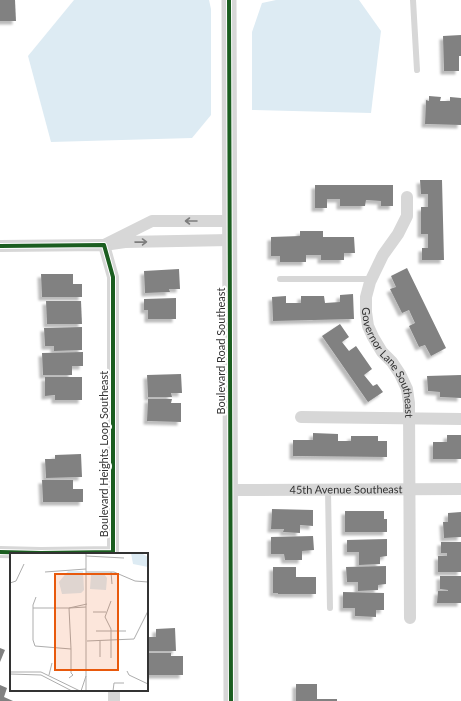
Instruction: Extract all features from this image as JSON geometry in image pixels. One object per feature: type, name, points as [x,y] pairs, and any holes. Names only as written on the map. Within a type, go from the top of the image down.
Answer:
[{"type":"street","name":"Boulevard Road Southeast","points":[[229,0],[231,701]]},
{"type":"street","name":"Governor Lane Southeast","points":[[407,197],[407,216],[398,234],[383,255],[372,279],[366,297],[366,312],[368,326],[373,337],[382,352],[392,362],[400,374],[407,389],[410,419],[410,618]]},
{"type":"street","points":[[104,245],[152,222],[230,221]]},
{"type":"street","points":[[0,246],[104,245],[125,242],[230,240]]},
{"type":"street","name":"Boulevard Heights Loop Southeast","points":[[0,552],[113,553],[113,277],[104,245]]},
{"type":"street","points":[[301,418],[461,419]]},
{"type":"street","name":"45th Avenue Southeast","points":[[230,490],[461,489]]},
{"type":"lane","points":[[413,0],[417,70]]},
{"type":"lane","points":[[280,279],[372,279]]},
{"type":"lane","points":[[328,490],[330,608]]},
{"type":"shaded area","points":[[74,0],[209,0],[211,9],[211,115],[192,138],[51,142],[28,56]]},
{"type":"shaded area","points":[[276,0],[359,0],[381,31],[371,113],[252,110],[252,32],[262,3]]},
{"type":"building","points":[[0,0],[15,0],[16,21],[0,21]]},
{"type":"building","points":[[461,35],[459,71],[444,71],[443,36]]},
{"type":"building","points":[[429,96],[441,97],[440,101],[450,101],[450,97],[461,98],[461,125],[425,124],[426,100],[429,101]]},
{"type":"building","points":[[420,180],[442,180],[444,260],[422,260],[422,248],[428,248],[428,234],[421,234],[421,207],[428,207],[428,194],[421,194]]},
{"type":"building","points":[[315,185],[393,185],[393,206],[381,206],[381,201],[366,200],[365,206],[340,206],[340,199],[327,199],[327,208],[315,208]]},
{"type":"building","points":[[300,231],[323,231],[323,237],[354,237],[355,253],[344,253],[344,260],[321,260],[321,255],[306,255],[306,262],[280,262],[280,256],[271,256],[271,237],[300,236]]},
{"type":"building","points":[[407,268],[446,348],[431,356],[425,345],[419,347],[409,326],[415,323],[409,310],[402,313],[390,289],[396,287],[391,276]]},
{"type":"building","points":[[179,269],[180,289],[169,289],[170,292],[145,293],[144,271]]},
{"type":"building","points":[[41,274],[73,274],[73,284],[82,284],[82,297],[42,297]]},
{"type":"building","points":[[353,294],[354,319],[273,321],[272,297],[286,296],[286,303],[301,303],[301,296],[324,296],[325,303],[340,302],[340,295]]},
{"type":"building","points":[[176,298],[176,319],[148,319],[148,310],[144,310],[144,299]]},
{"type":"building","points":[[46,301],[81,301],[82,324],[47,324]]},
{"type":"building","points":[[340,324],[349,337],[342,342],[349,351],[356,346],[372,369],[364,375],[373,386],[377,384],[383,392],[368,402],[322,336]]},
{"type":"building","points":[[82,327],[82,350],[54,351],[54,346],[45,346],[44,328]]},
{"type":"building","points":[[83,352],[83,366],[72,366],[72,375],[43,375],[42,353]]},
{"type":"building","points":[[181,374],[182,393],[171,393],[172,397],[148,397],[147,375]]},
{"type":"building","points":[[461,375],[461,398],[440,397],[440,392],[428,391],[427,376]]},
{"type":"building","points":[[45,377],[82,377],[82,400],[55,400],[55,395],[45,396]]},
{"type":"building","points":[[148,399],[172,399],[171,403],[181,403],[181,422],[147,421]]},
{"type":"building","points":[[313,433],[338,434],[338,441],[351,441],[351,436],[378,436],[378,441],[387,441],[387,457],[293,456],[293,440],[313,440]]},
{"type":"building","points":[[447,435],[461,435],[461,459],[433,459],[433,442],[447,442]]},
{"type":"building","points":[[81,454],[82,477],[46,478],[45,459],[55,459],[55,455]]},
{"type":"building","points":[[42,480],[73,480],[73,489],[83,489],[83,502],[43,502]]},
{"type":"building","points":[[272,509],[313,510],[313,526],[300,525],[300,533],[283,532],[284,529],[271,529]]},
{"type":"building","points":[[345,511],[384,511],[384,519],[387,519],[387,532],[345,532]]},
{"type":"building","points":[[461,512],[461,537],[444,538],[443,522],[448,522],[448,513]]},
{"type":"building","points":[[313,536],[314,550],[302,551],[302,560],[285,560],[284,554],[271,554],[271,537]]},
{"type":"building","points":[[387,539],[387,556],[380,557],[380,564],[359,565],[359,552],[347,552],[347,540]]},
{"type":"building","points":[[441,542],[461,542],[461,572],[438,572],[438,556],[447,556],[447,553],[441,553]]},
{"type":"building","points":[[386,566],[386,584],[378,585],[378,590],[358,591],[358,582],[347,582],[346,567]]},
{"type":"building","points":[[273,567],[296,567],[296,577],[316,577],[316,594],[273,593]]},
{"type":"building","points":[[440,576],[461,576],[461,603],[437,603],[438,591],[448,591],[440,589]]},
{"type":"building","points":[[343,592],[384,593],[384,610],[376,610],[376,617],[355,616],[355,608],[343,608]]},
{"type":"building","points":[[175,628],[176,651],[148,651],[148,637],[156,637],[156,629]]},
{"type":"building","points":[[0,648],[5,650],[0,662]]},
{"type":"building","points":[[148,653],[171,653],[171,656],[183,656],[183,675],[148,675]]},
{"type":"building","points":[[296,684],[317,684],[317,699],[337,699],[337,701],[296,701]]},
{"type":"building","points":[[0,685],[7,688],[4,697],[13,701],[0,701]]},
{"type":"cycle path","points":[[229,0],[231,701]]},
{"type":"cycle path","points":[[0,246],[104,245],[113,277],[113,552],[0,552]]}]
